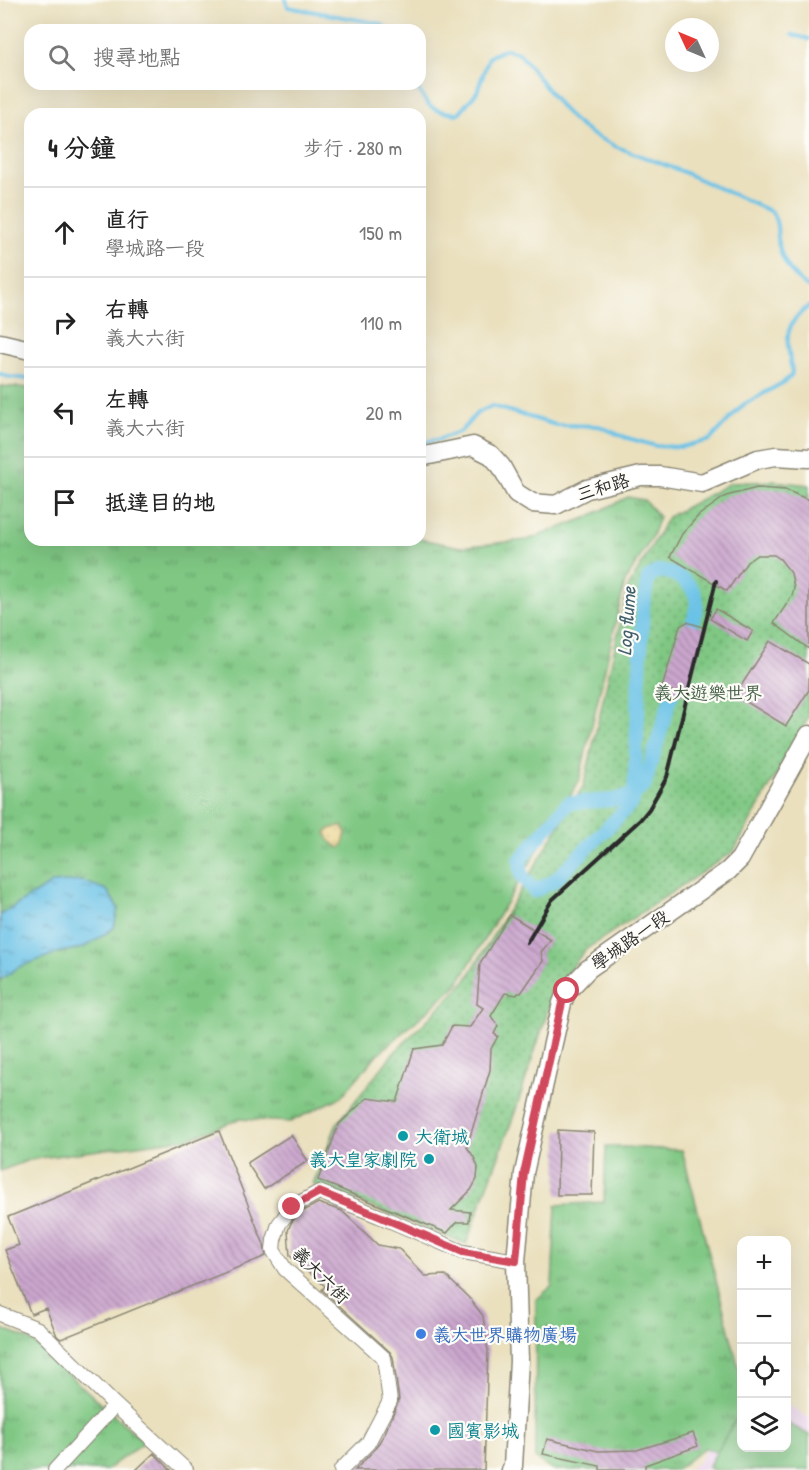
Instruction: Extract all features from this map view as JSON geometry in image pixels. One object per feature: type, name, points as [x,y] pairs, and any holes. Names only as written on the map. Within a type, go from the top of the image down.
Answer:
[{"type":"main road","points":[[0,343],[24,350]]},
{"type":"main road","name":"三和路","points":[[426,456],[473,446],[491,455],[501,466],[516,494],[532,503],[556,505],[587,489],[641,476],[660,476],[702,483],[758,459],[776,456],[809,458]]},
{"type":"main road","name":"學城路一段","points":[[511,1470],[519,1361],[516,1261],[524,1173],[562,1003],[567,991],[588,969],[728,871],[740,859],[809,735]]},
{"type":"street","name":"義大六街","points":[[341,1470],[368,1443],[390,1401],[384,1358],[285,1269],[273,1250],[279,1224],[292,1207],[319,1192],[463,1252],[516,1261]]},
{"type":"street","points":[[0,1314],[38,1329],[115,1405],[186,1470]]},
{"type":"street","points":[[55,1470],[115,1405]]},
{"type":"shaded area","points":[[737,1398],[737,1452],[791,1452],[791,1407],[809,1418],[809,1470],[688,1470],[699,1461]]},
{"type":"green space","points":[[0,386],[24,388],[24,546],[426,546],[426,540],[460,547],[527,540],[586,518],[628,497],[644,500],[659,517],[651,539],[625,582],[579,781],[457,985],[376,1056],[341,1097],[290,1122],[239,1119],[190,1138],[32,1159],[0,1171]]},
{"type":"green space","name":"義大遊樂世界","points":[[773,481],[809,485],[809,716],[734,851],[585,950],[555,989],[514,1115],[466,1244],[313,1184],[337,1124],[392,1055],[465,982],[584,785],[628,588],[668,517],[730,483]]},
{"type":"green space","points":[[606,1146],[682,1150],[737,1361],[737,1417],[718,1452],[704,1448],[676,1470],[553,1470],[535,1458],[536,1300],[552,1286],[556,1205],[604,1202]]},
{"type":"green space","points":[[0,1328],[30,1340],[144,1442],[106,1470],[0,1470]]},
{"type":"green space","points":[[737,1417],[737,1452],[791,1452],[791,1425],[809,1435],[809,1470],[713,1470],[708,1467]]},
{"type":"sand","points":[[343,826],[346,832],[343,845],[339,848],[329,840],[326,833]]},
{"type":"water","points":[[82,881],[107,890],[118,908],[114,928],[83,948],[60,952],[19,967],[0,980],[0,915],[52,883]]},
{"type":"building","points":[[757,488],[786,490],[809,500],[809,649],[774,623],[792,596],[794,588],[791,573],[774,555],[757,555],[747,562],[727,591],[670,557],[682,534],[699,515],[726,496]]},
{"type":"building","points":[[716,609],[753,631],[747,641],[710,619]]},
{"type":"building","points":[[687,622],[706,628],[686,695],[662,688],[680,626]]},
{"type":"building","points":[[770,641],[809,664],[809,690],[786,726],[735,695]]},
{"type":"building","name":"大衛城","points":[[510,915],[551,940],[541,952],[543,961],[521,993],[517,995],[505,993],[491,1016],[498,1026],[494,1034],[498,1036],[491,1049],[490,1070],[467,1147],[478,1167],[477,1179],[471,1190],[451,1210],[470,1212],[469,1222],[457,1222],[447,1233],[318,1180],[339,1124],[367,1098],[397,1102],[414,1049],[442,1045],[452,1026],[470,1027],[483,1008],[477,1004],[480,963]]},
{"type":"building","points":[[558,1130],[594,1132],[592,1195],[557,1195]]},
{"type":"building","points":[[219,1131],[264,1245],[266,1256],[61,1339],[57,1336],[46,1308],[31,1314],[5,1250],[19,1245],[8,1217]]},
{"type":"building","points":[[291,1135],[308,1161],[264,1189],[247,1163]]},
{"type":"building","name":"義大世界購物廣場","points":[[318,1203],[342,1211],[378,1245],[399,1249],[425,1276],[445,1275],[471,1300],[483,1316],[488,1351],[484,1470],[355,1470],[375,1449],[385,1433],[399,1400],[393,1357],[390,1352],[322,1290],[325,1286],[290,1256],[288,1231],[291,1223],[298,1214]]},
{"type":"building","points":[[693,1433],[698,1446],[645,1465],[645,1470],[600,1470],[600,1466],[543,1454],[547,1439],[598,1451],[637,1450]]},
{"type":"building","points":[[154,1453],[171,1470],[136,1470]]},
{"type":"waterway","points":[[286,0],[288,7],[381,24]]},
{"type":"waterway","points":[[792,35],[809,39]]},
{"type":"waterway","points":[[419,90],[431,107],[458,114],[477,92],[489,57],[505,49],[520,54],[561,107],[591,134],[772,212],[784,261],[798,279],[809,288]]},
{"type":"waterway","points":[[426,442],[461,431],[477,413],[492,406],[556,425],[599,426],[624,437],[656,446],[681,447],[710,440],[743,405],[791,376],[788,343],[790,327],[800,313],[809,306]]},
{"type":"waterway","points":[[0,374],[24,378]]},
{"type":"waterway","name":"Log flume","points":[[630,796],[613,800],[568,803],[520,860],[522,876],[534,891],[554,881],[631,804],[634,796],[643,606],[648,578],[659,571],[682,579],[694,593],[695,614],[687,640]]},
{"type":"waterway","name":"Log flume","points":[[630,796],[644,787],[678,673]]},
{"type":"railway","points":[[527,943],[552,900],[640,820],[667,777],[716,581]]},
{"type":"place","name":"大衛城","points":[[403,1136]]},
{"type":"place","name":"義大皇家劇院","points":[[429,1159]]},
{"type":"place","name":"義大世界購物廣場","points":[[421,1334]]},
{"type":"place","name":"國賓影城","points":[[435,1430]]},
{"type":"route","points":[[292,1207],[319,1192],[463,1252],[516,1261],[524,1173],[562,1003],[567,991]]}]
